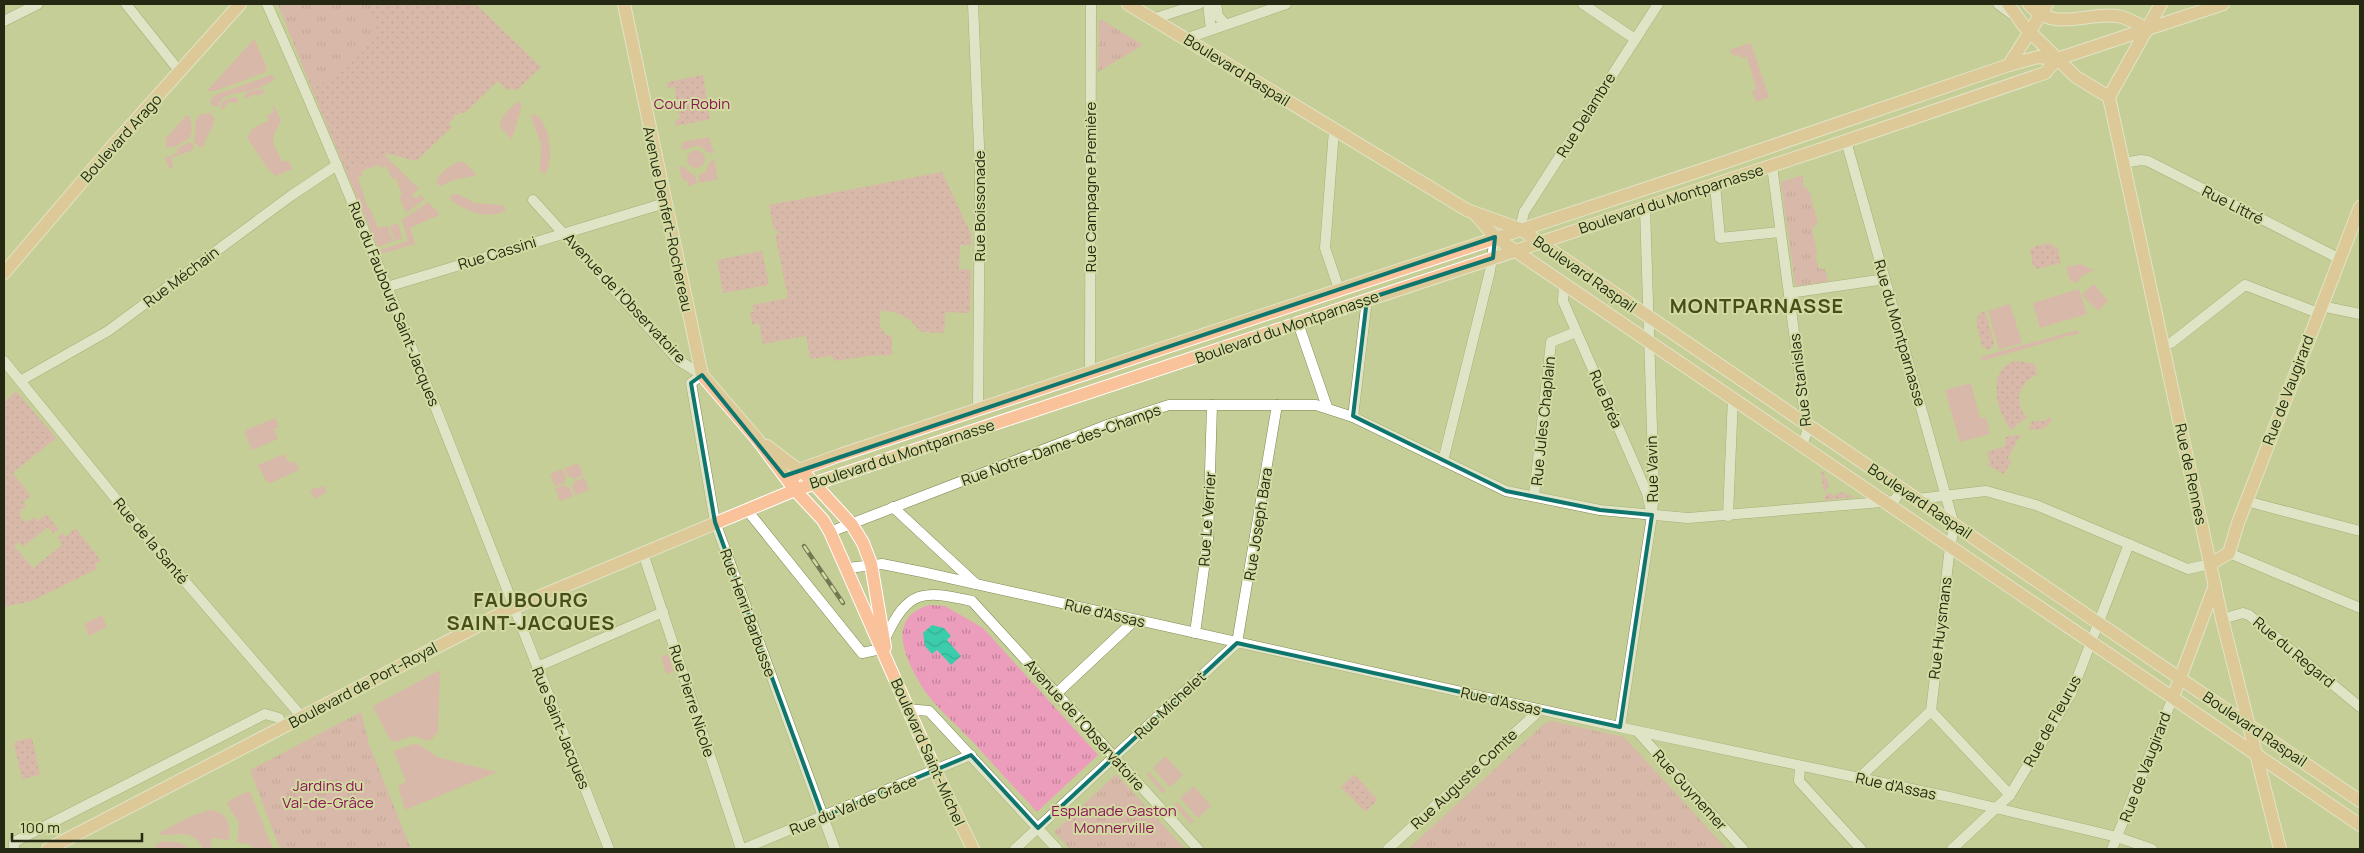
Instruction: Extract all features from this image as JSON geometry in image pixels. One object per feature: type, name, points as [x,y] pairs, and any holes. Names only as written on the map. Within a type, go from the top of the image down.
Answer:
[{"type":"main road","name":"Boulevard Arago","points":[[4,273],[110,149],[240,4]]},
{"type":"main road","name":"Avenue Denfert-Rochereau","points":[[624,4],[702,375]]},
{"type":"main road","name":"Boulevard Raspail","points":[[1128,4],[1474,213],[1520,229],[2360,801]]},
{"type":"main road","points":[[2008,4],[2030,32],[2076,77],[2109,97],[2161,4]]},
{"type":"main road","points":[[2028,4],[2044,9],[2062,21],[2116,16],[2126,18],[2147,29]]},
{"type":"main road","name":"Boulevard du Montparnasse","points":[[2057,59],[2045,73],[1846,141],[795,490],[792,480],[799,470],[978,408],[1699,171],[2008,66],[2038,57],[2057,59],[2147,29],[2201,7],[2223,4]]},
{"type":"main road","points":[[2008,66],[2044,9]]},
{"type":"main road","name":"Rue de Rennes","points":[[2109,97],[2222,619],[2280,849]]},
{"type":"main road","points":[[1842,122],[1846,141]]},
{"type":"main road","name":"Rue de Vaugirard","points":[[2229,553],[2246,501],[2360,207]]},
{"type":"main road","name":"Boulevard Raspail","points":[[1474,213],[1495,237],[2360,825]]},
{"type":"main road","name":"Avenue de l'Observatoire","points":[[702,375],[757,439],[795,490],[818,515],[830,532],[883,647]]},
{"type":"main road","name":"Avenue de l'Observatoire","points":[[757,439],[799,470],[814,484],[852,525],[863,543],[871,564],[883,647]]},
{"type":"main road","name":"Boulevard de Port-Royal","points":[[48,849],[512,608],[795,490]]},
{"type":"main road","points":[[2210,564],[2229,553]]},
{"type":"main road","name":"Rue de Vaugirard","points":[[2173,697],[2215,585]]},
{"type":"main road","points":[[2199,628],[2205,624],[2222,619]]},
{"type":"main road","name":"Boulevard Saint-Michel","points":[[883,647],[908,709],[973,849]]},
{"type":"street","points":[[4,21],[38,4]]},
{"type":"street","points":[[126,4],[180,72]]},
{"type":"street","name":"Rue du Faubourg Saint-Jacques","points":[[267,4],[337,165],[458,460],[512,608]]},
{"type":"street","name":"Rue Boissonade","points":[[973,4],[980,170],[978,408]]},
{"type":"street","name":"Rue Campagne Première","points":[[1090,371],[1091,4]]},
{"type":"street","points":[[1153,19],[1199,4]]},
{"type":"street","points":[[1208,4],[1211,29]]},
{"type":"street","points":[[1216,4],[1218,16],[1225,24]]},
{"type":"street","points":[[1185,38],[1286,4]]},
{"type":"street","points":[[1583,4],[1635,39]]},
{"type":"street","name":"Rue Delambre","points":[[1520,229],[1524,212],[1658,4]]},
{"type":"street","points":[[1998,4],[2018,19]]},
{"type":"street","points":[[1334,130],[1325,248],[1339,289]]},
{"type":"street","name":"Rue du Montparnasse","points":[[1846,141],[1954,525]]},
{"type":"street","name":"Rue Littré","points":[[2124,163],[2141,160],[2148,161],[2340,259]]},
{"type":"street","name":"Rue Méchain","points":[[20,381],[108,331],[292,194],[337,165]]},
{"type":"street","name":"Rue Stanislas","points":[[1772,166],[1807,432],[1802,445]]},
{"type":"street","points":[[1715,185],[1720,238],[1780,232]]},
{"type":"street","name":"Avenue de l'Observatoire","points":[[533,200],[678,360],[702,375]]},
{"type":"street","name":"Rue Cassini","points":[[387,287],[665,204]]},
{"type":"street","name":"Rue Vavin","points":[[1620,727],[1652,515],[1654,474],[1644,208]]},
{"type":"street","points":[[1443,461],[1493,258],[1495,237]]},
{"type":"street","points":[[1789,293],[1885,279]]},
{"type":"street","name":"Rue Bréa","points":[[1564,283],[1563,301],[1646,493],[1652,515]]},
{"type":"street","points":[[2163,346],[2171,343],[2245,285],[2319,309],[2360,314]]},
{"type":"street","points":[[1353,416],[1367,299]]},
{"type":"street","points":[[1298,323],[1327,407]]},
{"type":"street","name":"Rue Jules Chaplain","points":[[1534,496],[1551,342],[1576,332]]},
{"type":"street","name":"Rue de la Santé","points":[[4,362],[151,542],[302,717]]},
{"type":"street","name":"Rue Henri Barbusse","points":[[702,375],[691,383],[715,522],[835,849]]},
{"type":"street","points":[[1728,516],[1733,397]]},
{"type":"street","name":"Rue Notre-Dame-des-Champs","points":[[830,532],[1110,424],[1169,405],[1316,405],[1327,407],[1353,416],[1506,491],[1600,510],[1688,518],[1886,502]]},
{"type":"street","name":"Rue Le Verrier","points":[[1196,633],[1208,539],[1212,405]]},
{"type":"street","name":"Rue Joseph Bara","points":[[1237,643],[1277,405]]},
{"type":"street","points":[[1886,502],[1894,501],[1902,489]]},
{"type":"street","points":[[1917,499],[1986,491],[2036,505],[2188,569],[2210,564]]},
{"type":"street","points":[[2246,501],[2360,532]]},
{"type":"street","points":[[747,510],[862,652],[883,647],[898,613],[913,600],[938,594],[972,602],[977,584],[893,508]]},
{"type":"street","name":"Rue Huysmans","points":[[1931,711],[1954,525]]},
{"type":"street","name":"Rue de Fleurus","points":[[1952,849],[2010,795],[2071,694],[2129,544]]},
{"type":"street","name":"Rue Pierre Nicole","points":[[643,553],[742,849]]},
{"type":"street","points":[[2229,553],[2360,608]]},
{"type":"street","name":"Rue d'Assas","points":[[848,568],[871,564],[887,565],[977,584],[1540,710],[1996,808],[2117,837],[2152,849]]},
{"type":"street","name":"Avenue de l'Observatoire","points":[[972,602],[1198,849]]},
{"type":"street","name":"Rue Saint-Jacques","points":[[512,608],[609,849]]},
{"type":"street","points":[[537,667],[663,612]]},
{"type":"street","name":"Rue du Regard","points":[[2222,619],[2243,613],[2248,615],[2360,707]]},
{"type":"street","points":[[1056,694],[1135,620]]},
{"type":"street","name":"Rue Michelet","points":[[1015,849],[1237,643]]},
{"type":"street","name":"Rue de Vaugirard","points":[[2112,849],[2173,697]]},
{"type":"street","points":[[908,709],[929,711],[1057,849]]},
{"type":"street","name":"Rue Auguste Comte","points":[[1388,849],[1540,710]]},
{"type":"street","points":[[1859,778],[1931,711],[2010,795]]},
{"type":"street","name":"Boulevard de Port-Royal","points":[[14,849],[14,842],[264,714],[280,718]]},
{"type":"street","name":"Rue Guynemer","points":[[1637,731],[1743,849]]},
{"type":"street","name":"Rue du Val de Grâce","points":[[742,849],[936,771],[971,755]]},
{"type":"street","points":[[1800,767],[1798,781],[1861,849]]},
{"type":"highlighted area","points":[[1495,237],[1493,258],[1367,299],[1353,416],[1506,491],[1600,510],[1652,515],[1620,727],[1237,643],[1038,828],[971,755],[823,817],[715,522],[691,383],[702,375],[784,476]]},
{"type":"green space","points":[[278,4],[371,4],[374,27],[378,36],[336,78],[311,87]]},
{"type":"green space","points":[[371,4],[476,4],[541,67],[516,91],[512,88],[507,90],[498,81],[464,114],[462,112],[458,115],[456,114],[449,124],[452,127],[416,161],[389,154],[346,171],[311,87],[336,78],[378,36],[374,27]]},
{"type":"green space","points":[[1102,20],[1143,45],[1098,72],[1099,21]]},
{"type":"green space","points":[[254,39],[267,68],[266,72],[215,91],[207,91]]},
{"type":"green space","points":[[1751,43],[1769,97],[1756,102],[1752,92],[1756,88],[1747,57],[1741,58],[1739,54],[1734,56],[1729,50]]},
{"type":"green space","points":[[273,74],[274,80],[260,88],[229,95],[223,98],[217,107],[211,105],[211,99],[215,95]]},
{"type":"green space","name":"Cour Robin","points":[[703,75],[710,119],[676,126],[675,120],[680,118],[674,87],[668,88],[667,82]]},
{"type":"green space","points":[[263,89],[268,98],[264,93],[256,96],[255,94],[246,99],[244,96],[248,91]]},
{"type":"green space","points":[[233,97],[238,99],[238,103],[229,102],[223,109],[220,108],[223,101]]},
{"type":"green space","points":[[518,101],[522,106],[512,139],[500,127],[500,123],[506,112]]},
{"type":"green space","points":[[274,106],[281,121],[274,134],[273,143],[282,161],[289,161],[292,169],[276,176],[268,169],[247,138],[252,129],[269,120],[267,115],[274,112],[272,107]]},
{"type":"green space","points":[[210,113],[214,118],[213,126],[206,138],[205,145],[200,148],[194,142],[196,119],[201,114]]},
{"type":"green space","points":[[534,114],[544,124],[549,141],[550,160],[545,174],[540,171],[541,144],[531,117]]},
{"type":"green space","points":[[186,116],[190,116],[192,129],[190,138],[177,146],[167,148],[165,139]]},
{"type":"green space","points":[[351,122],[419,189],[412,195],[416,199],[421,195],[425,199],[406,213],[399,196],[402,195],[396,178],[392,179],[386,166],[381,168],[379,165],[362,171],[363,175],[358,177],[368,209],[370,208],[378,228],[388,226],[393,241],[378,247],[346,171],[349,169]]},
{"type":"green space","points":[[709,137],[714,153],[709,153],[698,145],[685,150],[681,148],[683,142]]},
{"type":"green space","points":[[190,142],[194,145],[193,150],[171,158],[173,167],[170,170],[165,158],[178,153],[176,149]]},
{"type":"green space","points":[[696,150],[704,155],[705,159],[700,167],[696,168],[688,163],[687,159],[692,151]]},
{"type":"green space","points":[[714,159],[718,179],[700,183],[698,176],[705,172],[710,162]]},
{"type":"green space","points":[[458,162],[464,162],[477,175],[454,180],[441,186],[437,184],[441,174]]},
{"type":"green space","points":[[682,166],[695,176],[697,183],[688,186],[688,182],[682,179],[679,167]]},
{"type":"green space","points":[[942,172],[971,234],[971,245],[960,245],[959,269],[971,270],[970,310],[968,313],[945,312],[945,330],[942,333],[921,332],[907,317],[905,319],[901,314],[895,314],[895,312],[880,311],[880,326],[886,335],[890,335],[892,338],[892,355],[834,361],[832,356],[810,359],[806,336],[763,344],[759,324],[752,324],[750,312],[754,312],[752,305],[788,298],[775,234],[780,233],[774,230],[769,205]]},
{"type":"green space","points":[[1803,175],[1803,186],[1809,190],[1818,223],[1812,229],[1817,252],[1815,256],[1819,269],[1825,269],[1828,281],[1798,286],[1795,284],[1781,182]]},
{"type":"green space","points":[[452,194],[458,194],[475,203],[502,205],[506,210],[492,215],[470,211],[451,200]]},
{"type":"green space","points":[[428,202],[439,215],[410,228],[415,244],[381,254],[380,250],[408,241],[402,220]]},
{"type":"green space","points":[[398,223],[402,238],[395,241],[390,226]]},
{"type":"green space","points":[[2049,243],[2058,249],[2061,263],[2037,269],[2033,265],[2030,250],[2035,246]]},
{"type":"green space","points":[[762,251],[769,285],[723,293],[717,260]]},
{"type":"green space","points":[[2080,264],[2094,270],[2083,275],[2077,283],[2070,281],[2066,267]]},
{"type":"green space","points":[[2092,285],[2095,285],[2108,301],[2098,311],[2082,295]]},
{"type":"green space","points":[[2079,289],[2087,314],[2040,328],[2033,303]]},
{"type":"green space","points":[[2010,304],[2022,343],[1999,350],[1988,311]]},
{"type":"green space","points":[[1985,311],[1994,342],[1993,347],[1989,350],[1982,346],[1976,322],[1979,314]]},
{"type":"green space","points":[[2078,330],[2079,333],[1982,361],[1980,357]]},
{"type":"green space","points":[[2017,361],[2035,364],[2037,375],[2026,382],[2020,393],[2020,406],[2027,417],[2011,430],[2001,413],[1996,391],[2000,372],[2007,365]]},
{"type":"green space","points":[[1971,383],[1980,418],[1986,417],[1990,434],[1960,442],[1945,390]]},
{"type":"green space","points":[[16,391],[56,438],[13,473],[31,496],[23,502],[26,506],[20,512],[21,518],[26,522],[35,517],[38,521],[46,514],[59,530],[53,533],[48,527],[23,547],[19,542],[14,546],[33,568],[62,545],[58,537],[62,533],[65,537],[76,528],[79,535],[82,536],[101,561],[95,564],[97,569],[32,601],[4,607],[4,402]]},
{"type":"green space","points":[[2051,417],[2051,422],[2043,429],[2029,430],[2032,421],[2044,421]]},
{"type":"green space","points":[[275,418],[279,427],[274,429],[278,439],[252,450],[245,434],[246,430]]},
{"type":"green space","points":[[2021,434],[2008,458],[2011,462],[2004,474],[1986,464],[1990,463],[1987,452],[2005,446],[2005,437]]},
{"type":"green space","points":[[284,454],[289,463],[295,461],[299,470],[270,483],[266,481],[258,465]]},
{"type":"green space","points":[[578,463],[583,475],[574,479],[568,476],[565,468]]},
{"type":"green space","points":[[563,469],[566,477],[564,483],[555,487],[550,474]]},
{"type":"green space","points":[[1823,471],[1829,485],[1824,493],[1821,473]]},
{"type":"green space","points":[[584,477],[589,490],[575,495],[572,487],[575,481]]},
{"type":"green space","points":[[564,485],[570,488],[573,496],[560,501],[555,489]]},
{"type":"green space","points":[[324,486],[327,492],[314,499],[310,490]]},
{"type":"green space","points":[[1828,492],[1834,496],[1841,492],[1855,497],[1825,500],[1824,498]]},
{"type":"green space","points":[[930,605],[945,606],[983,628],[1098,755],[1037,812],[932,700],[915,674],[905,651],[903,628],[916,611]]},
{"type":"green space","points":[[102,615],[107,627],[89,636],[84,624]]},
{"type":"green space","points":[[668,654],[674,671],[666,674],[661,657]]},
{"type":"green space","points":[[440,670],[438,732],[432,739],[427,741],[414,736],[393,742],[389,738],[373,706]]},
{"type":"green space","name":"Jardins du Val-de-Grâce","points":[[361,712],[369,744],[411,849],[280,849],[250,770]]},
{"type":"green space","points":[[1552,721],[1624,737],[1727,849],[1408,849],[1544,724]]},
{"type":"green space","points":[[32,738],[40,775],[22,779],[14,744],[16,741]]},
{"type":"green space","points":[[413,744],[420,745],[437,757],[497,772],[405,810],[398,786],[406,782],[394,751]]},
{"type":"green space","points":[[1165,756],[1183,775],[1170,787],[1153,768]]},
{"type":"green space","points":[[1149,772],[1166,791],[1163,794],[1146,774]]},
{"type":"green space","name":"Esplanade Gaston Monnerville","points":[[1116,774],[1185,849],[1070,849],[1054,832]]},
{"type":"green space","points":[[1354,774],[1378,800],[1365,812],[1341,787]]},
{"type":"green space","points":[[1194,786],[1211,806],[1198,818],[1180,798]]},
{"type":"green space","points":[[249,791],[273,849],[252,849],[252,845],[237,842],[239,823],[227,804],[230,800]]},
{"type":"green space","points":[[1177,802],[1194,821],[1191,824],[1174,805]]},
{"type":"green space","points":[[209,810],[220,813],[227,820],[229,824],[229,840],[212,838],[210,849],[203,849],[199,842],[190,835],[160,835],[159,833],[189,817]]},
{"type":"green space","points":[[163,841],[181,843],[189,849],[157,849],[155,845]]},
{"type":"water","points":[[932,625],[944,628],[951,636],[947,640],[961,656],[951,665],[937,650],[932,654],[925,646],[923,633]]},
{"type":"railway","points":[[804,546],[843,603]]},
{"type":"district","name":"MONTPARNASSE","points":[[1757,305]]},
{"type":"district","name":"FAUBOURG SAINT-JACQUES","points":[[531,610]]}]
